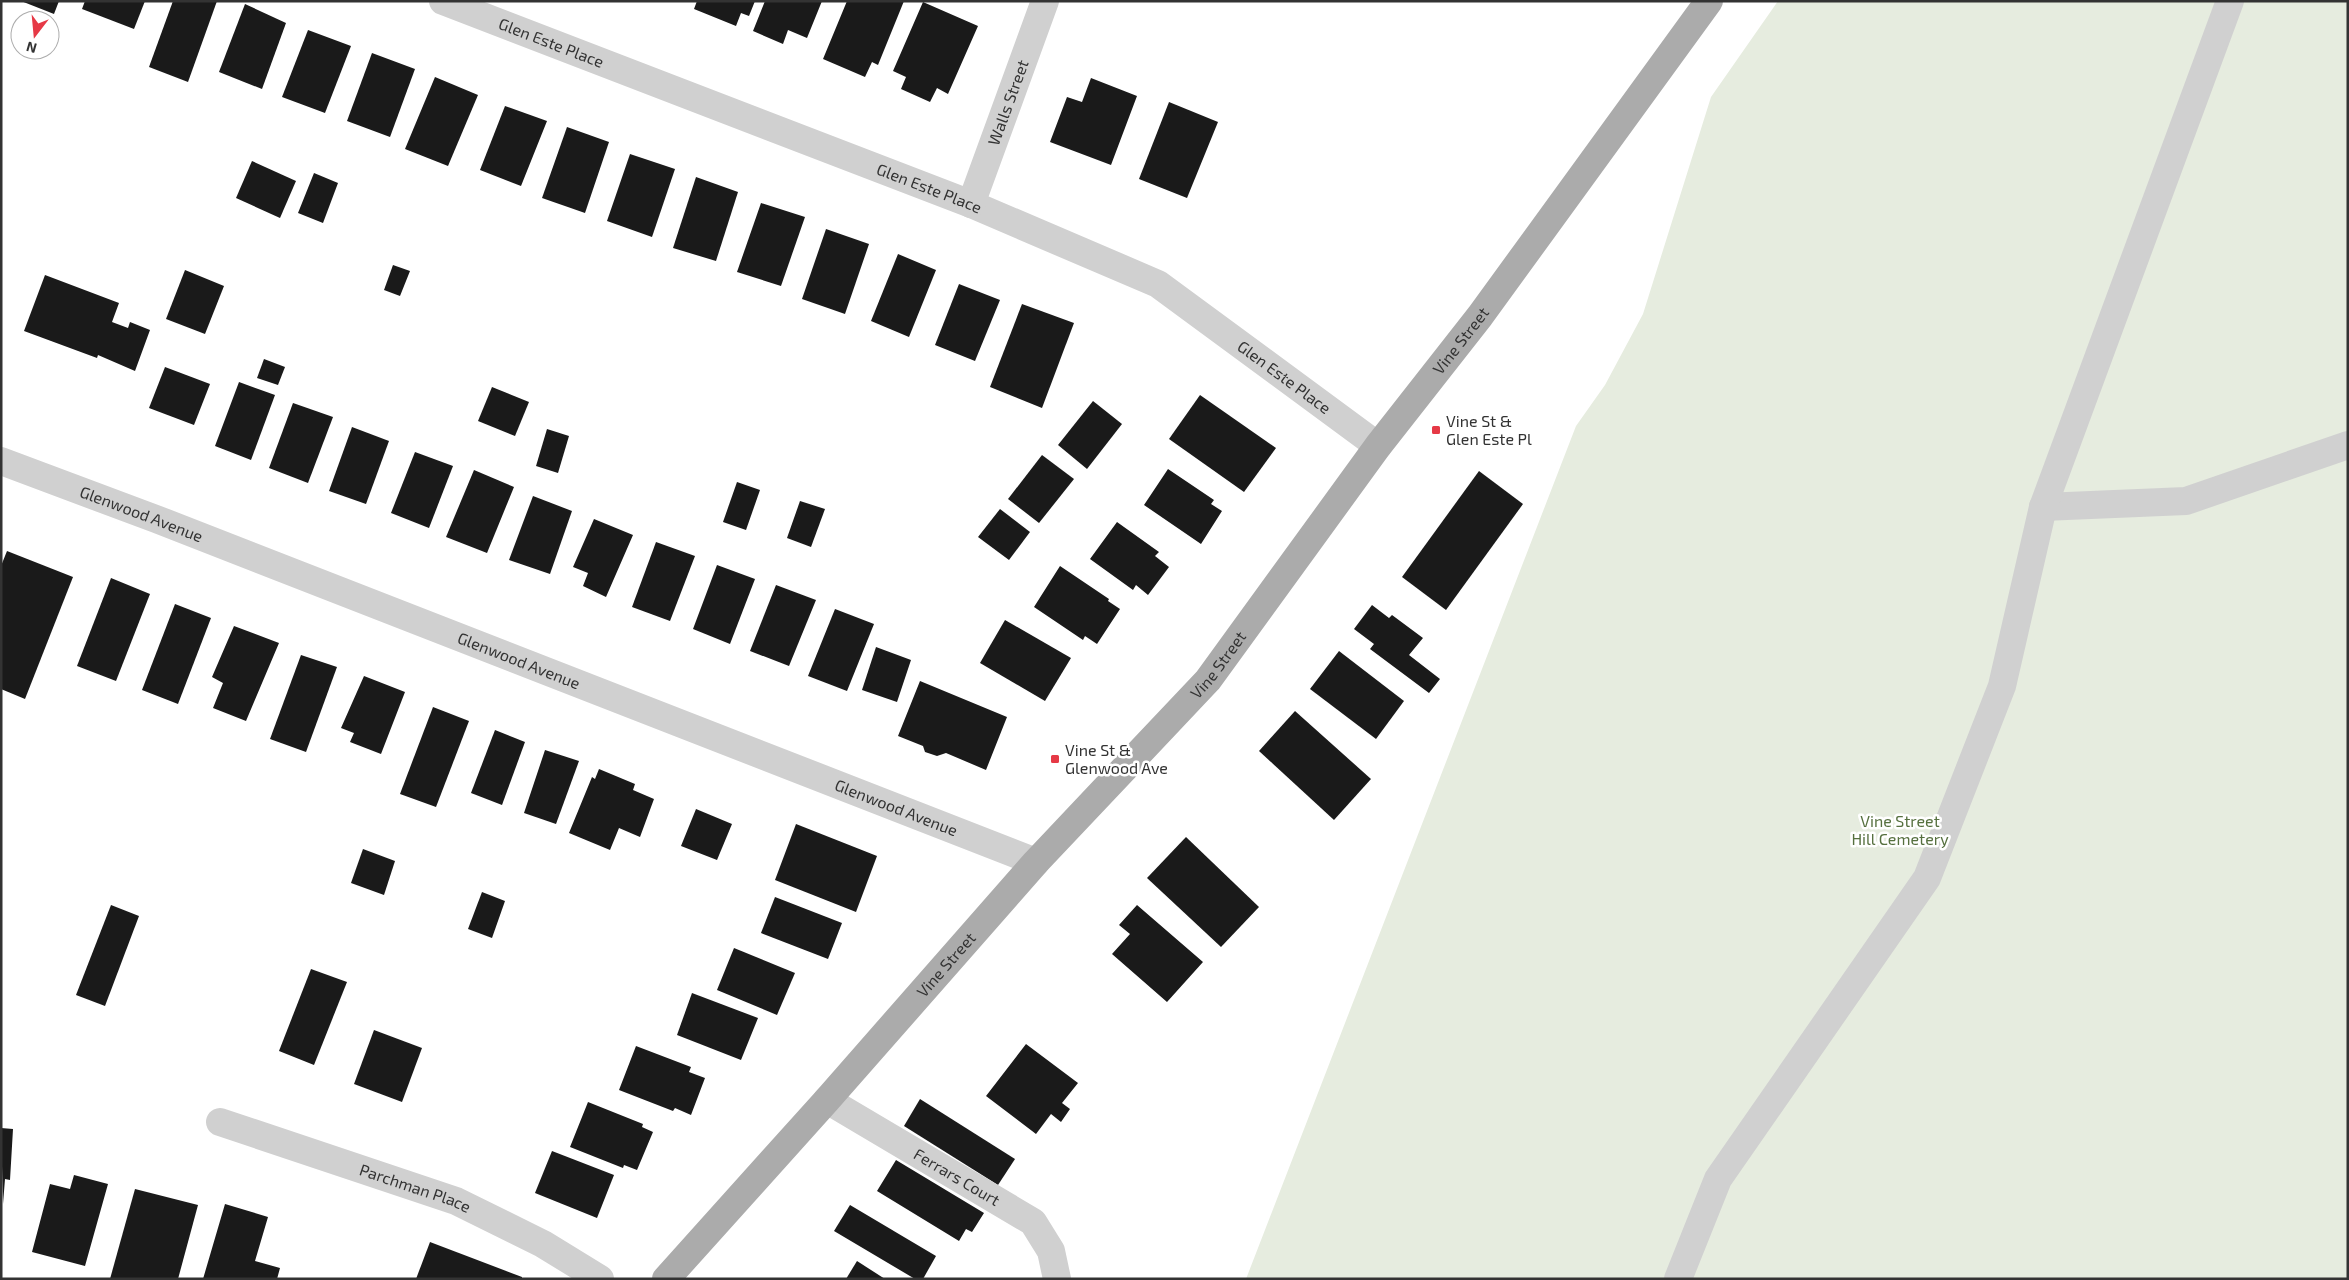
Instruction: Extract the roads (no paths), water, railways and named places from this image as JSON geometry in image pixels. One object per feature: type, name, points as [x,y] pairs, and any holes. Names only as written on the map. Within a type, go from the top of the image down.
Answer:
[{"type":"main road","name":"Vine Street","points":[[666,1279],[827,1100],[1036,862],[1208,680],[1378,446],[1480,316],[1709,1]]},
{"type":"street","name":"Glen Este Place","points":[[443,1],[971,204],[1158,284],[1378,446]]},
{"type":"street","name":"Walls Street","points":[[971,204],[1045,1]]},
{"type":"street","points":[[1678,1279],[1718,1179],[1927,878],[2002,686],[2043,506],[2230,1]]},
{"type":"street","points":[[2043,506],[2186,501],[2348,445]]},
{"type":"street","name":"Glenwood Avenue","points":[[1,461],[1036,862]]},
{"type":"street","name":"Ferrars Court","points":[[827,1100],[1033,1222],[1051,1251],[1057,1279]]},
{"type":"street","name":"Parchman Place","points":[[220,1122],[456,1201],[543,1244],[600,1279]]},
{"type":"place","name":"Vine St & Glen Este Pl","points":[[1436,430]]},
{"type":"place","name":"Vine St & Glenwood Ave","points":[[1055,759]]},
{"type":"park label","name":"Vine Street Hill Cemetery","points":[[1900,830]]}]
